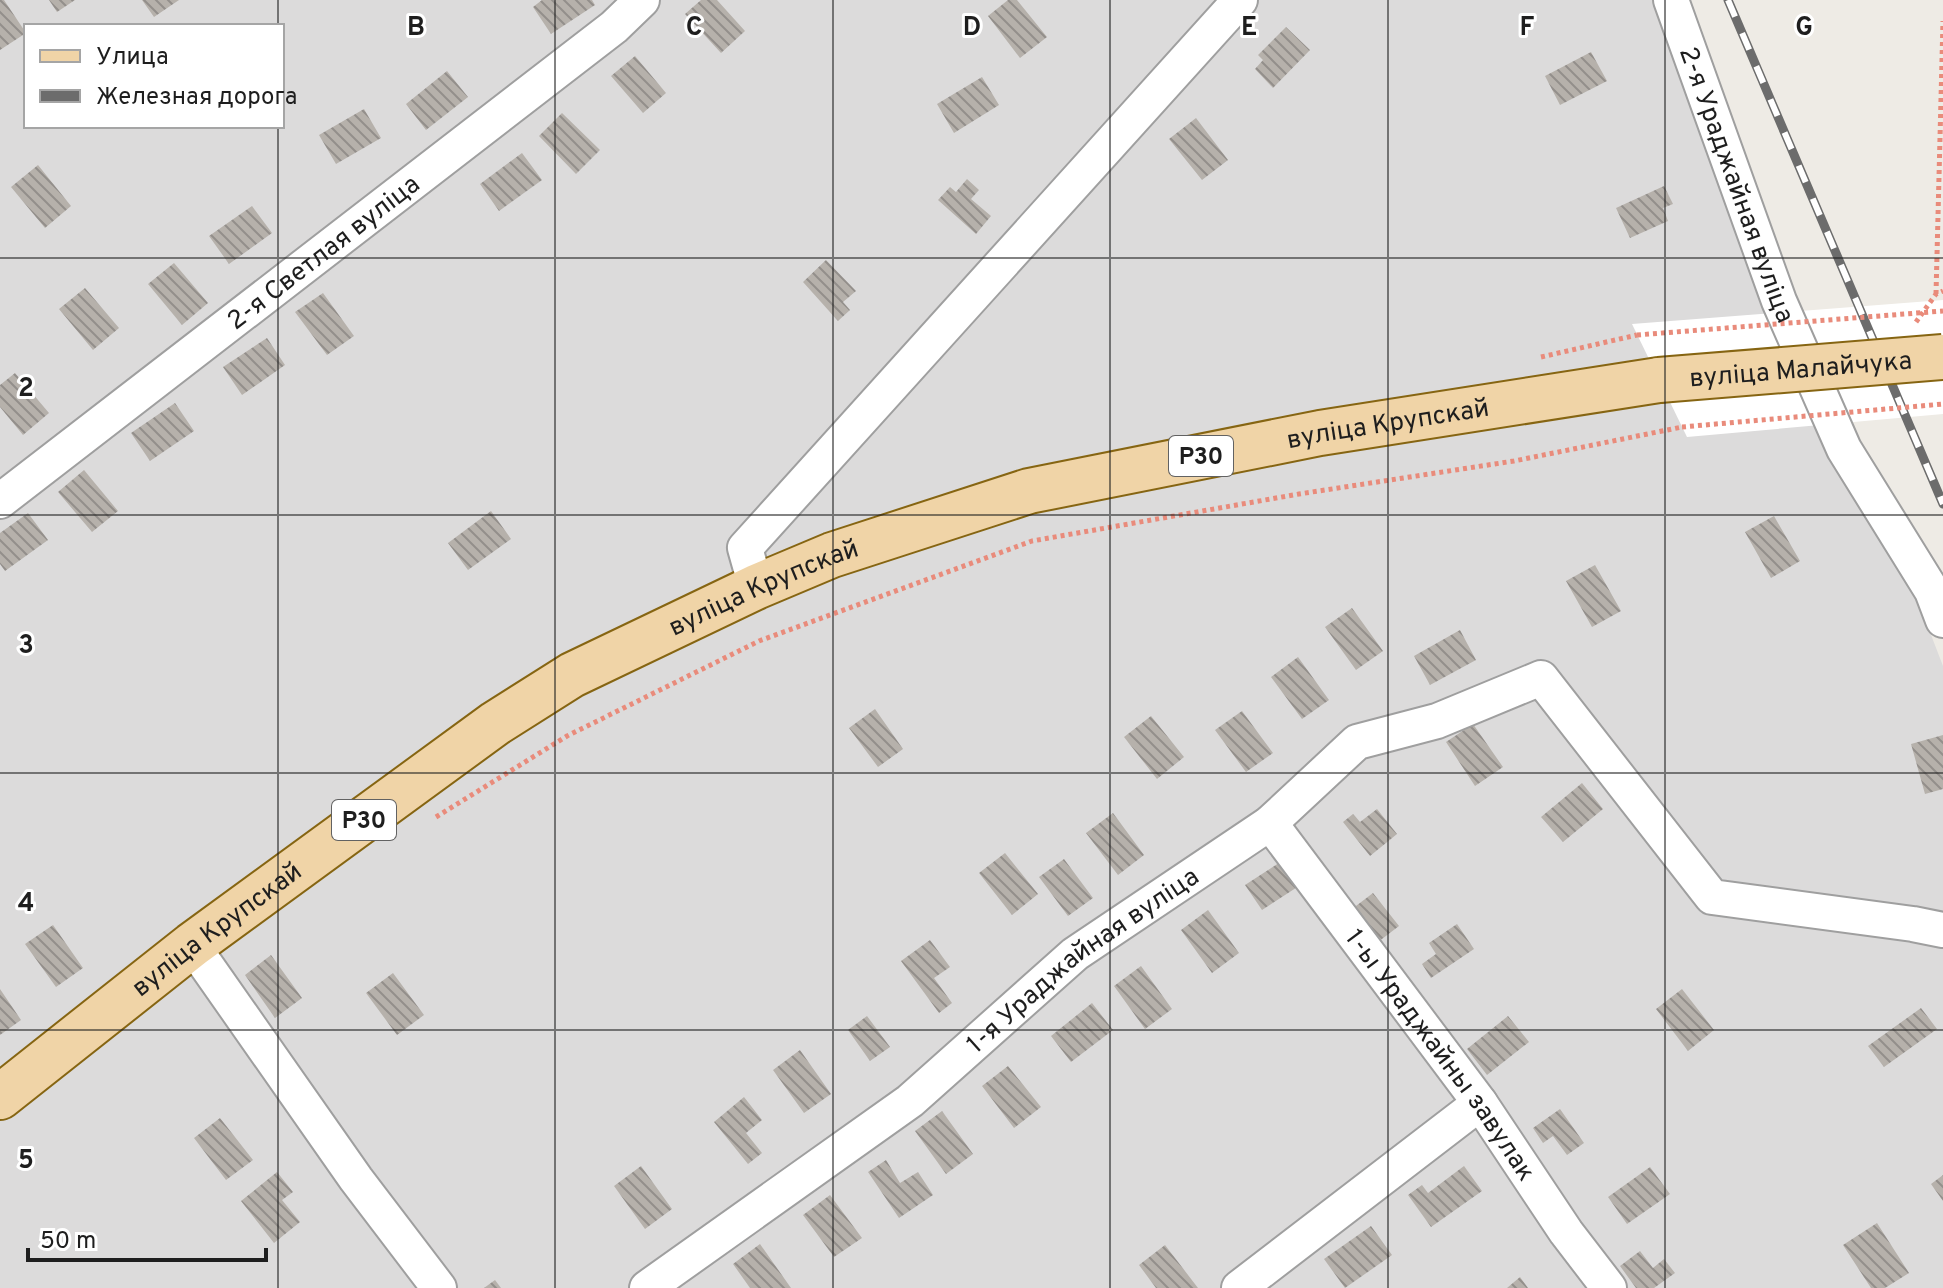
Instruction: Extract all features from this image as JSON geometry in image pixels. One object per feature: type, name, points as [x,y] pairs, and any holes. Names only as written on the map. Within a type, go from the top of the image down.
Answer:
[{"type":"main road","name":"вуліца Малайчука","points":[[1659,380],[1943,357]]},
{"type":"main road","name":"вуліца Крупскай","points":[[0,1097],[192,945],[496,723],[572,675],[756,587],[832,555],[1029,491],[1320,433],[1659,380]]},
{"type":"street","name":"2-я Светлая вуліца","points":[[0,501],[614,27],[642,0]]},
{"type":"street","points":[[756,587],[745,548],[1240,0]]},
{"type":"street","name":"2-я Ураджайная вуліца","points":[[1671,0],[1779,301],[1838,436],[1932,591],[1943,620]]},
{"type":"street","name":"1-я Ураджайная вуліца","points":[[647,1288],[910,1101],[1075,954],[1270,823],[1357,742],[1437,721],[1541,678],[1712,897],[1943,930]]},
{"type":"street","name":"1-ы Ураджайны завулак","points":[[1270,823],[1480,1103],[1566,1232],[1609,1288]]},
{"type":"street","points":[[192,945],[356,1179],[439,1288]]},
{"type":"street","points":[[1239,1288],[1480,1103]]},
{"type":"path","points":[[1936,294],[1943,21]]},
{"type":"path","points":[[1637,335],[1943,311]]},
{"type":"path","points":[[432,819],[567,736],[759,641],[1032,541],[1299,494],[1514,461],[1682,427],[1943,404]]},
{"type":"shaded area","points":[[0,0],[1654,0],[1943,666],[1943,1288],[0,1288]]},
{"type":"pier","points":[[1943,300],[1943,414],[1687,437],[1632,324]]},
{"type":"building","points":[[0,0],[4,0],[24,34],[0,50]]},
{"type":"building","points":[[49,0],[75,0],[57,12]]},
{"type":"building","points":[[142,0],[179,0],[154,17]]},
{"type":"building","points":[[542,0],[592,0],[595,5],[551,34],[533,7]]},
{"type":"building","points":[[701,0],[717,0],[745,31],[721,53],[685,14]]},
{"type":"building","points":[[1008,0],[1017,0],[1047,37],[1020,58],[988,16]]},
{"type":"building","points":[[1286,27],[1310,50],[1273,88],[1255,69],[1263,60],[1258,55]]},
{"type":"building","points":[[1591,52],[1607,81],[1560,105],[1545,76]]},
{"type":"building","points":[[635,56],[666,93],[643,113],[611,76]]},
{"type":"building","points":[[447,71],[468,97],[426,130],[406,104]]},
{"type":"building","points":[[982,77],[999,105],[954,133],[937,104]]},
{"type":"building","points":[[364,109],[381,138],[336,164],[319,135]]},
{"type":"building","points":[[562,113],[600,150],[576,174],[539,136]]},
{"type":"building","points":[[1196,118],[1228,160],[1202,180],[1169,139]]},
{"type":"building","points":[[522,153],[542,180],[499,211],[480,184]]},
{"type":"building","points":[[38,165],[71,206],[45,228],[11,187]]},
{"type":"building","points":[[967,179],[979,190],[971,199],[991,216],[976,234],[938,200],[950,187],[956,192]]},
{"type":"building","points":[[1664,186],[1673,204],[1663,208],[1668,221],[1630,238],[1616,208]]},
{"type":"building","points":[[252,206],[272,233],[229,264],[209,236]]},
{"type":"building","points":[[826,260],[856,291],[843,302],[850,310],[838,321],[803,282]]},
{"type":"building","points":[[174,263],[208,303],[182,325],[148,284]]},
{"type":"building","points":[[85,288],[119,328],[93,350],[59,309]]},
{"type":"building","points":[[323,293],[354,336],[327,355],[295,312]]},
{"type":"building","points":[[267,338],[285,365],[242,395],[223,367]]},
{"type":"building","points":[[15,373],[49,413],[23,435],[0,407],[0,385]]},
{"type":"building","points":[[175,403],[194,431],[150,461],[131,433]]},
{"type":"building","points":[[84,470],[118,511],[92,532],[58,492]]},
{"type":"building","points":[[491,511],[511,539],[468,570],[448,543]]},
{"type":"building","points":[[28,513],[48,540],[5,571],[0,564],[0,533]]},
{"type":"building","points":[[1774,516],[1800,561],[1771,578],[1745,532]]},
{"type":"building","points":[[1595,565],[1621,611],[1592,627],[1566,581]]},
{"type":"building","points":[[1352,608],[1383,651],[1356,670],[1325,627]]},
{"type":"building","points":[[1460,630],[1476,660],[1430,685],[1414,656]]},
{"type":"building","points":[[1298,657],[1329,700],[1302,719],[1271,677]]},
{"type":"building","points":[[875,709],[903,749],[878,767],[849,728]]},
{"type":"building","points":[[1242,711],[1273,753],[1246,772],[1215,730]]},
{"type":"building","points":[[1151,716],[1184,757],[1157,779],[1124,737]]},
{"type":"building","points":[[1473,724],[1503,767],[1475,786],[1446,742]]},
{"type":"building","points":[[1943,735],[1943,789],[1925,794],[1911,744]]},
{"type":"building","points":[[1582,783],[1603,809],[1563,842],[1541,817]]},
{"type":"building","points":[[1377,809],[1397,834],[1370,856],[1343,822],[1353,814],[1360,822]]},
{"type":"building","points":[[1113,813],[1144,855],[1118,875],[1086,833]]},
{"type":"building","points":[[1005,853],[1038,894],[1012,915],[979,873]]},
{"type":"building","points":[[1064,859],[1093,898],[1068,916],[1039,877]]},
{"type":"building","points":[[1285,859],[1302,884],[1262,910],[1245,885]]},
{"type":"building","points":[[1373,893],[1399,926],[1378,942],[1352,909]]},
{"type":"building","points":[[1208,910],[1239,953],[1212,973],[1181,930]]},
{"type":"building","points":[[1457,924],[1474,949],[1431,978],[1422,964],[1436,954],[1429,943]]},
{"type":"building","points":[[53,925],[83,968],[56,987],[25,944]]},
{"type":"building","points":[[930,940],[950,967],[934,978],[952,1003],[939,1013],[901,961]]},
{"type":"building","points":[[271,955],[302,998],[275,1018],[245,975]]},
{"type":"building","points":[[1141,966],[1172,1009],[1145,1029],[1114,986]]},
{"type":"building","points":[[393,973],[424,1015],[397,1035],[366,993]]},
{"type":"building","points":[[0,989],[21,1020],[0,1035]]},
{"type":"building","points":[[1682,989],[1714,1030],[1688,1051],[1656,1009]]},
{"type":"building","points":[[1092,1003],[1113,1030],[1071,1062],[1051,1036]]},
{"type":"building","points":[[1921,1008],[1937,1029],[1884,1067],[1868,1046]]},
{"type":"building","points":[[867,1016],[890,1047],[870,1061],[848,1030]]},
{"type":"building","points":[[1508,1016],[1529,1042],[1487,1075],[1467,1049]]},
{"type":"building","points":[[800,1050],[831,1094],[804,1113],[773,1070]]},
{"type":"building","points":[[1008,1066],[1041,1107],[1014,1128],[982,1086]]},
{"type":"building","points":[[744,1097],[762,1120],[746,1133],[762,1153],[748,1164],[714,1122]]},
{"type":"building","points":[[1560,1109],[1584,1143],[1567,1155],[1553,1136],[1543,1143],[1533,1128]]},
{"type":"building","points":[[942,1111],[973,1154],[946,1174],[915,1131]]},
{"type":"building","points":[[220,1118],[253,1160],[226,1180],[194,1138]]},
{"type":"building","points":[[886,1160],[900,1183],[918,1172],[933,1195],[899,1218],[868,1172]]},
{"type":"building","points":[[641,1166],[672,1209],[645,1229],[614,1186]]},
{"type":"building","points":[[1464,1166],[1482,1191],[1431,1227],[1408,1195],[1422,1185],[1428,1193]]},
{"type":"building","points":[[1650,1167],[1670,1194],[1627,1224],[1608,1197]]},
{"type":"building","points":[[277,1172],[293,1192],[282,1200],[300,1222],[274,1243],[241,1201]]},
{"type":"building","points":[[1943,1175],[1943,1201],[1931,1184]]},
{"type":"building","points":[[830,1195],[862,1238],[834,1257],[803,1215]]},
{"type":"building","points":[[1877,1223],[1909,1273],[1885,1288],[1871,1288],[1843,1245]]},
{"type":"building","points":[[1371,1226],[1392,1255],[1345,1288],[1324,1259]]},
{"type":"building","points":[[760,1244],[791,1288],[750,1288],[733,1264]]},
{"type":"building","points":[[1165,1245],[1198,1288],[1156,1288],[1139,1265]]},
{"type":"building","points":[[1640,1251],[1653,1268],[1664,1259],[1675,1273],[1654,1288],[1636,1288],[1620,1266]]},
{"type":"building","points":[[1520,1277],[1528,1288],[1507,1288]]},
{"type":"building","points":[[495,1280],[501,1288],[484,1288]]},
{"type":"railway","points":[[1728,0],[1943,504]]}]
